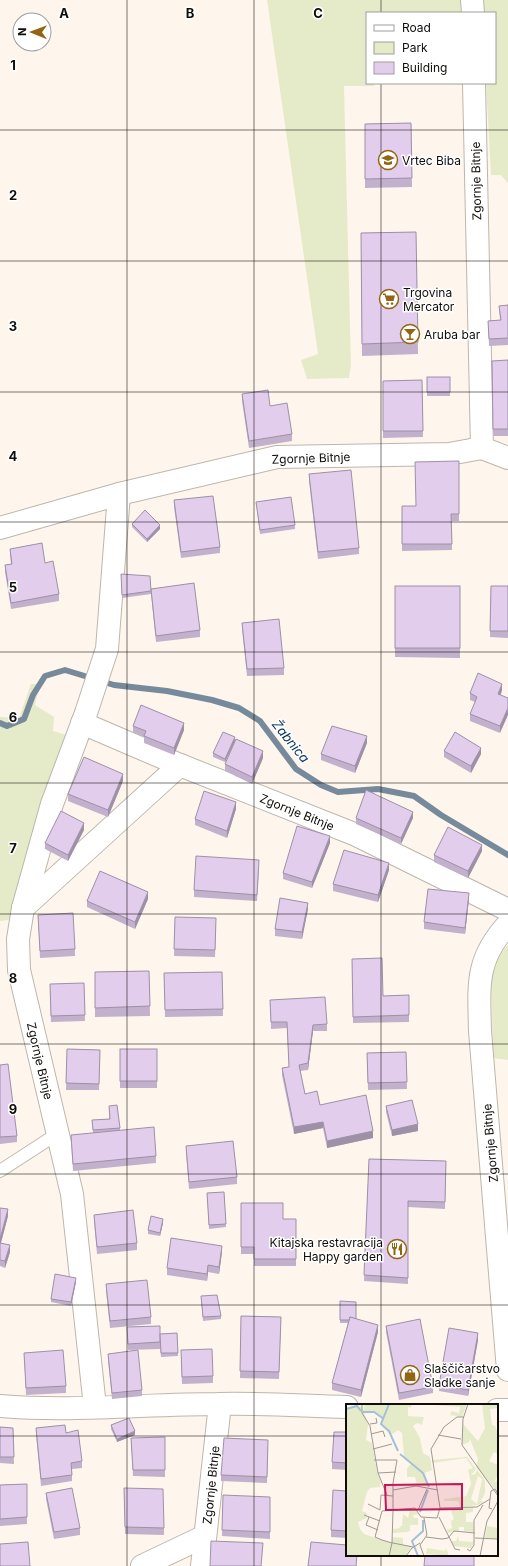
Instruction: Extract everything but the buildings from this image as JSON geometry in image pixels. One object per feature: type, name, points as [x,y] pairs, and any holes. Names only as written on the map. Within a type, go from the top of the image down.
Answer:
[{"type":"street","points":[[472,0],[472,12]]},
{"type":"street","name":"Zgornje Bitnje","points":[[0,528],[119,494],[277,457],[449,454],[482,448],[474,84]]},
{"type":"street","points":[[482,448],[508,458]]},
{"type":"street","name":"Zgornje Bitnje","points":[[96,1407],[72,1194],[19,970],[18,939],[23,908],[52,804],[107,649],[119,494]]},
{"type":"street","name":"Zgornje Bitnje","points":[[82,723],[180,765],[354,834],[508,910]]},
{"type":"street","points":[[23,908],[180,765]]},
{"type":"street","name":"Zgornje Bitnje","points":[[508,924],[497,936],[486,955],[481,973],[480,1031],[508,1370]]},
{"type":"street","points":[[0,1406],[42,1408],[220,1404],[346,1407]]},
{"type":"street","name":"Zgornje Bitnje","points":[[202,1566],[220,1404]]},
{"type":"street","points":[[142,1566],[205,1536]]},
{"type":"lane","points":[[0,1171],[57,1134]]},
{"type":"green space","points":[[267,0],[463,0],[463,12],[366,12],[366,84],[374,84],[374,86],[344,86],[351,365],[349,378],[307,379],[301,360],[318,354]]},
{"type":"green space","points":[[483,0],[508,0],[508,183],[501,175],[491,175],[486,84],[496,84],[496,12],[484,12]]},
{"type":"green space","points":[[31,684],[40,684],[35,705],[54,717],[53,731],[70,736],[13,914],[8,920],[0,921],[0,717],[19,718]]},
{"type":"green space","points":[[508,945],[508,1060],[493,1058],[491,971]]},
{"type":"waterway","name":"Žabnica","points":[[0,723],[7,726],[24,719],[33,695],[45,676],[65,670],[114,685],[167,691],[212,700],[239,708],[260,721],[296,769],[321,785],[338,792],[378,789],[414,796],[441,815],[508,855]]},
{"type":"place","name":"Vrtec Biba","points":[[388,160]]},
{"type":"place","name":"Trgovina Mercator","points":[[389,299]]},
{"type":"place","name":"Aruba bar","points":[[410,334]]},
{"type":"place","name":"Kitajska restavracija Happy garden","points":[[397,1249]]},
{"type":"place","name":"Slaščičarstvo Sladke sanje","points":[[410,1375]]}]
